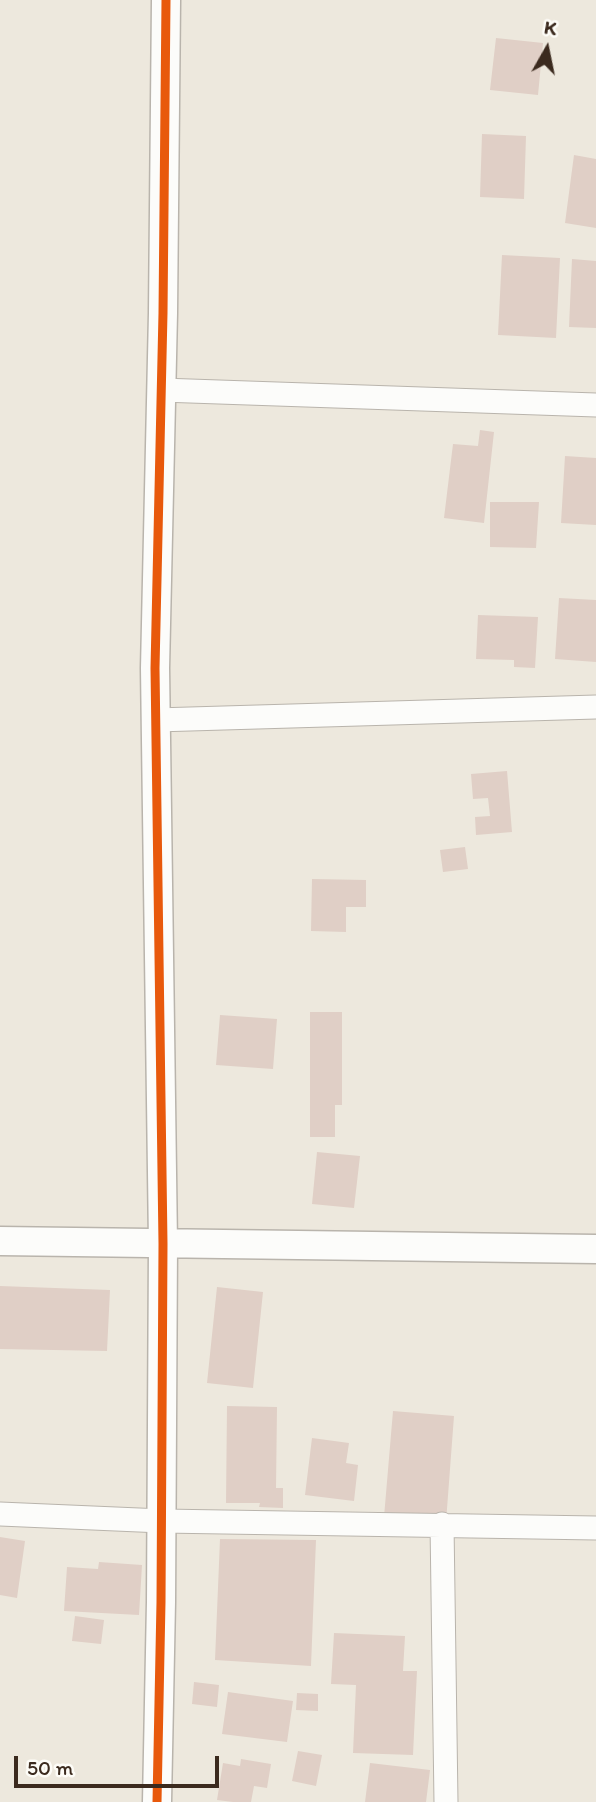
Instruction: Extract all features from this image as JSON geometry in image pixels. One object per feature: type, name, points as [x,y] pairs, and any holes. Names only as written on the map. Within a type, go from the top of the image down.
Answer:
[{"type":"street","points":[[158,1802],[163,1244],[155,668],[166,0]]},
{"type":"street","points":[[161,390],[596,405]]},
{"type":"street","points":[[156,720],[596,707]]},
{"type":"street","points":[[0,1241],[596,1249]]},
{"type":"street","points":[[0,1514],[162,1521],[596,1528]]},
{"type":"street","points":[[442,1524],[446,1802]]},
{"type":"building","points":[[496,38],[543,43],[538,95],[490,90]]},
{"type":"building","points":[[482,134],[526,136],[524,199],[480,197]]},
{"type":"building","points":[[574,155],[596,159],[596,228],[565,223]]},
{"type":"building","points":[[502,255],[560,258],[556,338],[498,335]]},
{"type":"building","points":[[572,259],[596,261],[596,328],[569,327]]},
{"type":"building","points":[[480,430],[494,432],[484,523],[444,518],[453,444],[478,446]]},
{"type":"building","points":[[565,456],[596,458],[596,525],[561,523]]},
{"type":"building","points":[[490,502],[539,502],[536,548],[490,547]]},
{"type":"building","points":[[559,598],[596,600],[596,662],[555,659]]},
{"type":"building","points":[[478,615],[538,617],[535,668],[514,667],[514,660],[476,659]]},
{"type":"building","points":[[507,771],[512,832],[476,835],[475,817],[490,816],[488,798],[473,799],[471,774]]},
{"type":"building","points":[[465,847],[468,869],[443,872],[440,850]]},
{"type":"building","points":[[312,879],[366,880],[366,907],[346,907],[346,932],[311,931]]},
{"type":"building","points":[[310,1012],[342,1012],[342,1105],[335,1105],[335,1137],[310,1137]]},
{"type":"building","points":[[220,1015],[277,1019],[273,1069],[216,1065]]},
{"type":"building","points":[[317,1152],[360,1156],[354,1208],[312,1204]]},
{"type":"building","points":[[0,1286],[110,1290],[107,1351],[0,1349]]},
{"type":"building","points":[[217,1287],[263,1292],[253,1388],[207,1383]]},
{"type":"building","points":[[227,1406],[277,1407],[276,1488],[283,1488],[283,1508],[259,1507],[260,1503],[226,1503]]},
{"type":"building","points":[[393,1411],[454,1416],[446,1522],[384,1517]]},
{"type":"building","points":[[312,1438],[349,1443],[346,1463],[358,1465],[354,1501],[305,1495]]},
{"type":"building","points":[[0,1537],[25,1541],[17,1598],[0,1595]]},
{"type":"building","points":[[220,1539],[316,1540],[311,1666],[215,1660]]},
{"type":"building","points":[[99,1562],[142,1565],[139,1615],[64,1611],[67,1567],[98,1569]]},
{"type":"building","points":[[75,1616],[104,1620],[101,1644],[72,1641]]},
{"type":"building","points":[[334,1633],[405,1636],[403,1671],[417,1671],[413,1755],[353,1753],[356,1685],[331,1684]]},
{"type":"building","points":[[194,1682],[219,1685],[217,1707],[192,1704]]},
{"type":"building","points":[[228,1692],[293,1701],[287,1742],[222,1734]]},
{"type":"building","points":[[297,1693],[318,1694],[318,1711],[296,1710]]},
{"type":"building","points":[[298,1751],[322,1755],[316,1786],[292,1781]]},
{"type":"building","points":[[241,1759],[271,1764],[267,1788],[254,1786],[251,1802],[217,1800],[223,1763],[240,1766]]},
{"type":"building","points":[[370,1763],[430,1770],[426,1802],[365,1802]]},
{"type":"cycle path","points":[[157,1802],[163,1244],[155,668],[163,313],[166,0]]}]
